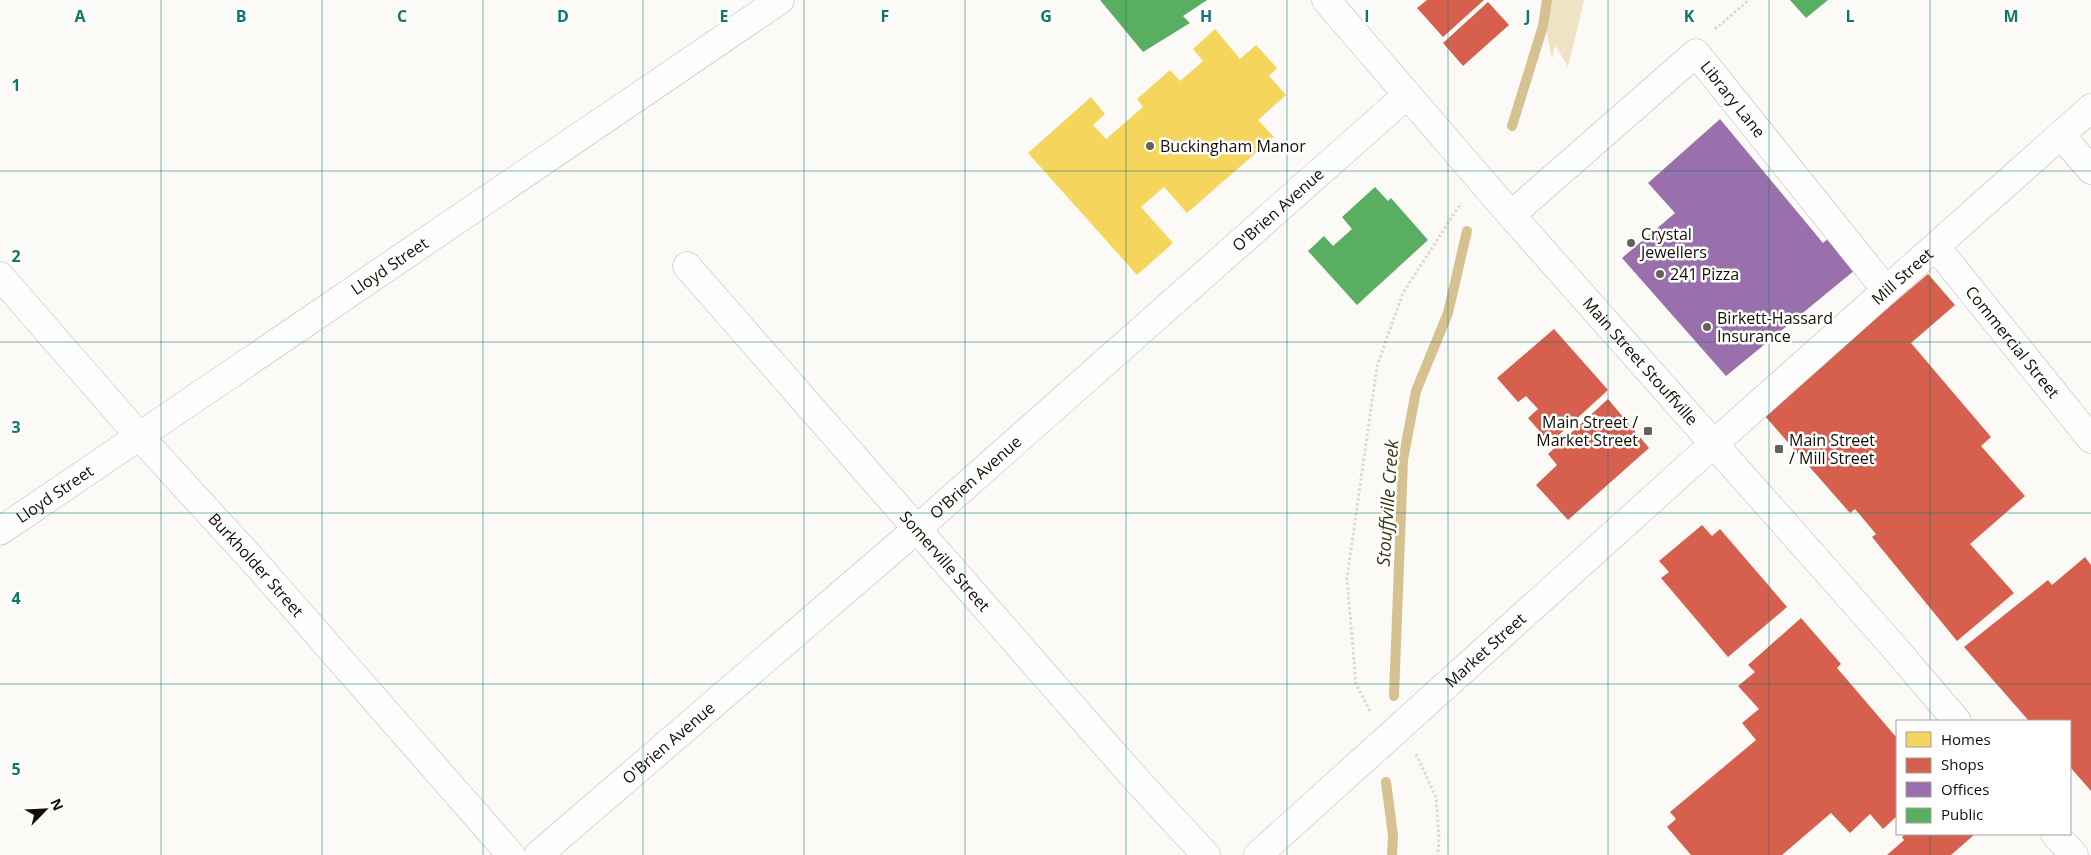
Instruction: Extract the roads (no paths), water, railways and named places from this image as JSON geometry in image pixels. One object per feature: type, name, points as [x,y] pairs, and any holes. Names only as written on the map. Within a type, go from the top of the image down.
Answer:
[{"type":"street","name":"Lloyd Street","points":[[0,531],[780,0]]},
{"type":"street","name":"Main Street Stouffville","points":[[1326,0],[1511,215],[1894,646],[1956,720]]},
{"type":"street","name":"Library Lane","points":[[1511,215],[1696,53],[1886,290]]},
{"type":"street","name":"O'Brien Avenue","points":[[538,855],[918,528],[1407,95]]},
{"type":"street","name":"Mill Street","points":[[1714,444],[2091,108]]},
{"type":"street","points":[[2061,135],[2091,170]]},
{"type":"street","name":"Commercial Street","points":[[1936,246],[2091,439]]},
{"type":"street","name":"Somerville Street","points":[[686,266],[918,528],[1133,776],[1206,855]]},
{"type":"street","name":"Burkholder Street","points":[[0,276],[140,437],[258,567],[511,855]]},
{"type":"street","name":"Market Street","points":[[1258,855],[1714,444]]},
{"type":"street","points":[[2057,835],[2074,855]]},
{"type":"waterway","name":"Stouffville Creek","points":[[1512,126],[1543,26],[1547,0]]},
{"type":"waterway","name":"Stouffville Creek","points":[[1394,696],[1403,460],[1416,391],[1448,313],[1467,231]]},
{"type":"waterway","name":"Stouffville Creek","points":[[1386,782],[1393,836],[1392,855]]},
{"type":"place","name":"Buckingham Manor","points":[[1150,146]]},
{"type":"place","name":"Crystal Jewellers","points":[[1631,243]]},
{"type":"place","name":"241 Pizza","points":[[1660,274]]},
{"type":"place","name":"Birkett-Hassard Insurance","points":[[1707,327]]},
{"type":"place","name":"Main Street / Market Street","points":[[1648,431]]},
{"type":"place","name":"Main Street / Mill Street","points":[[1779,449]]}]
